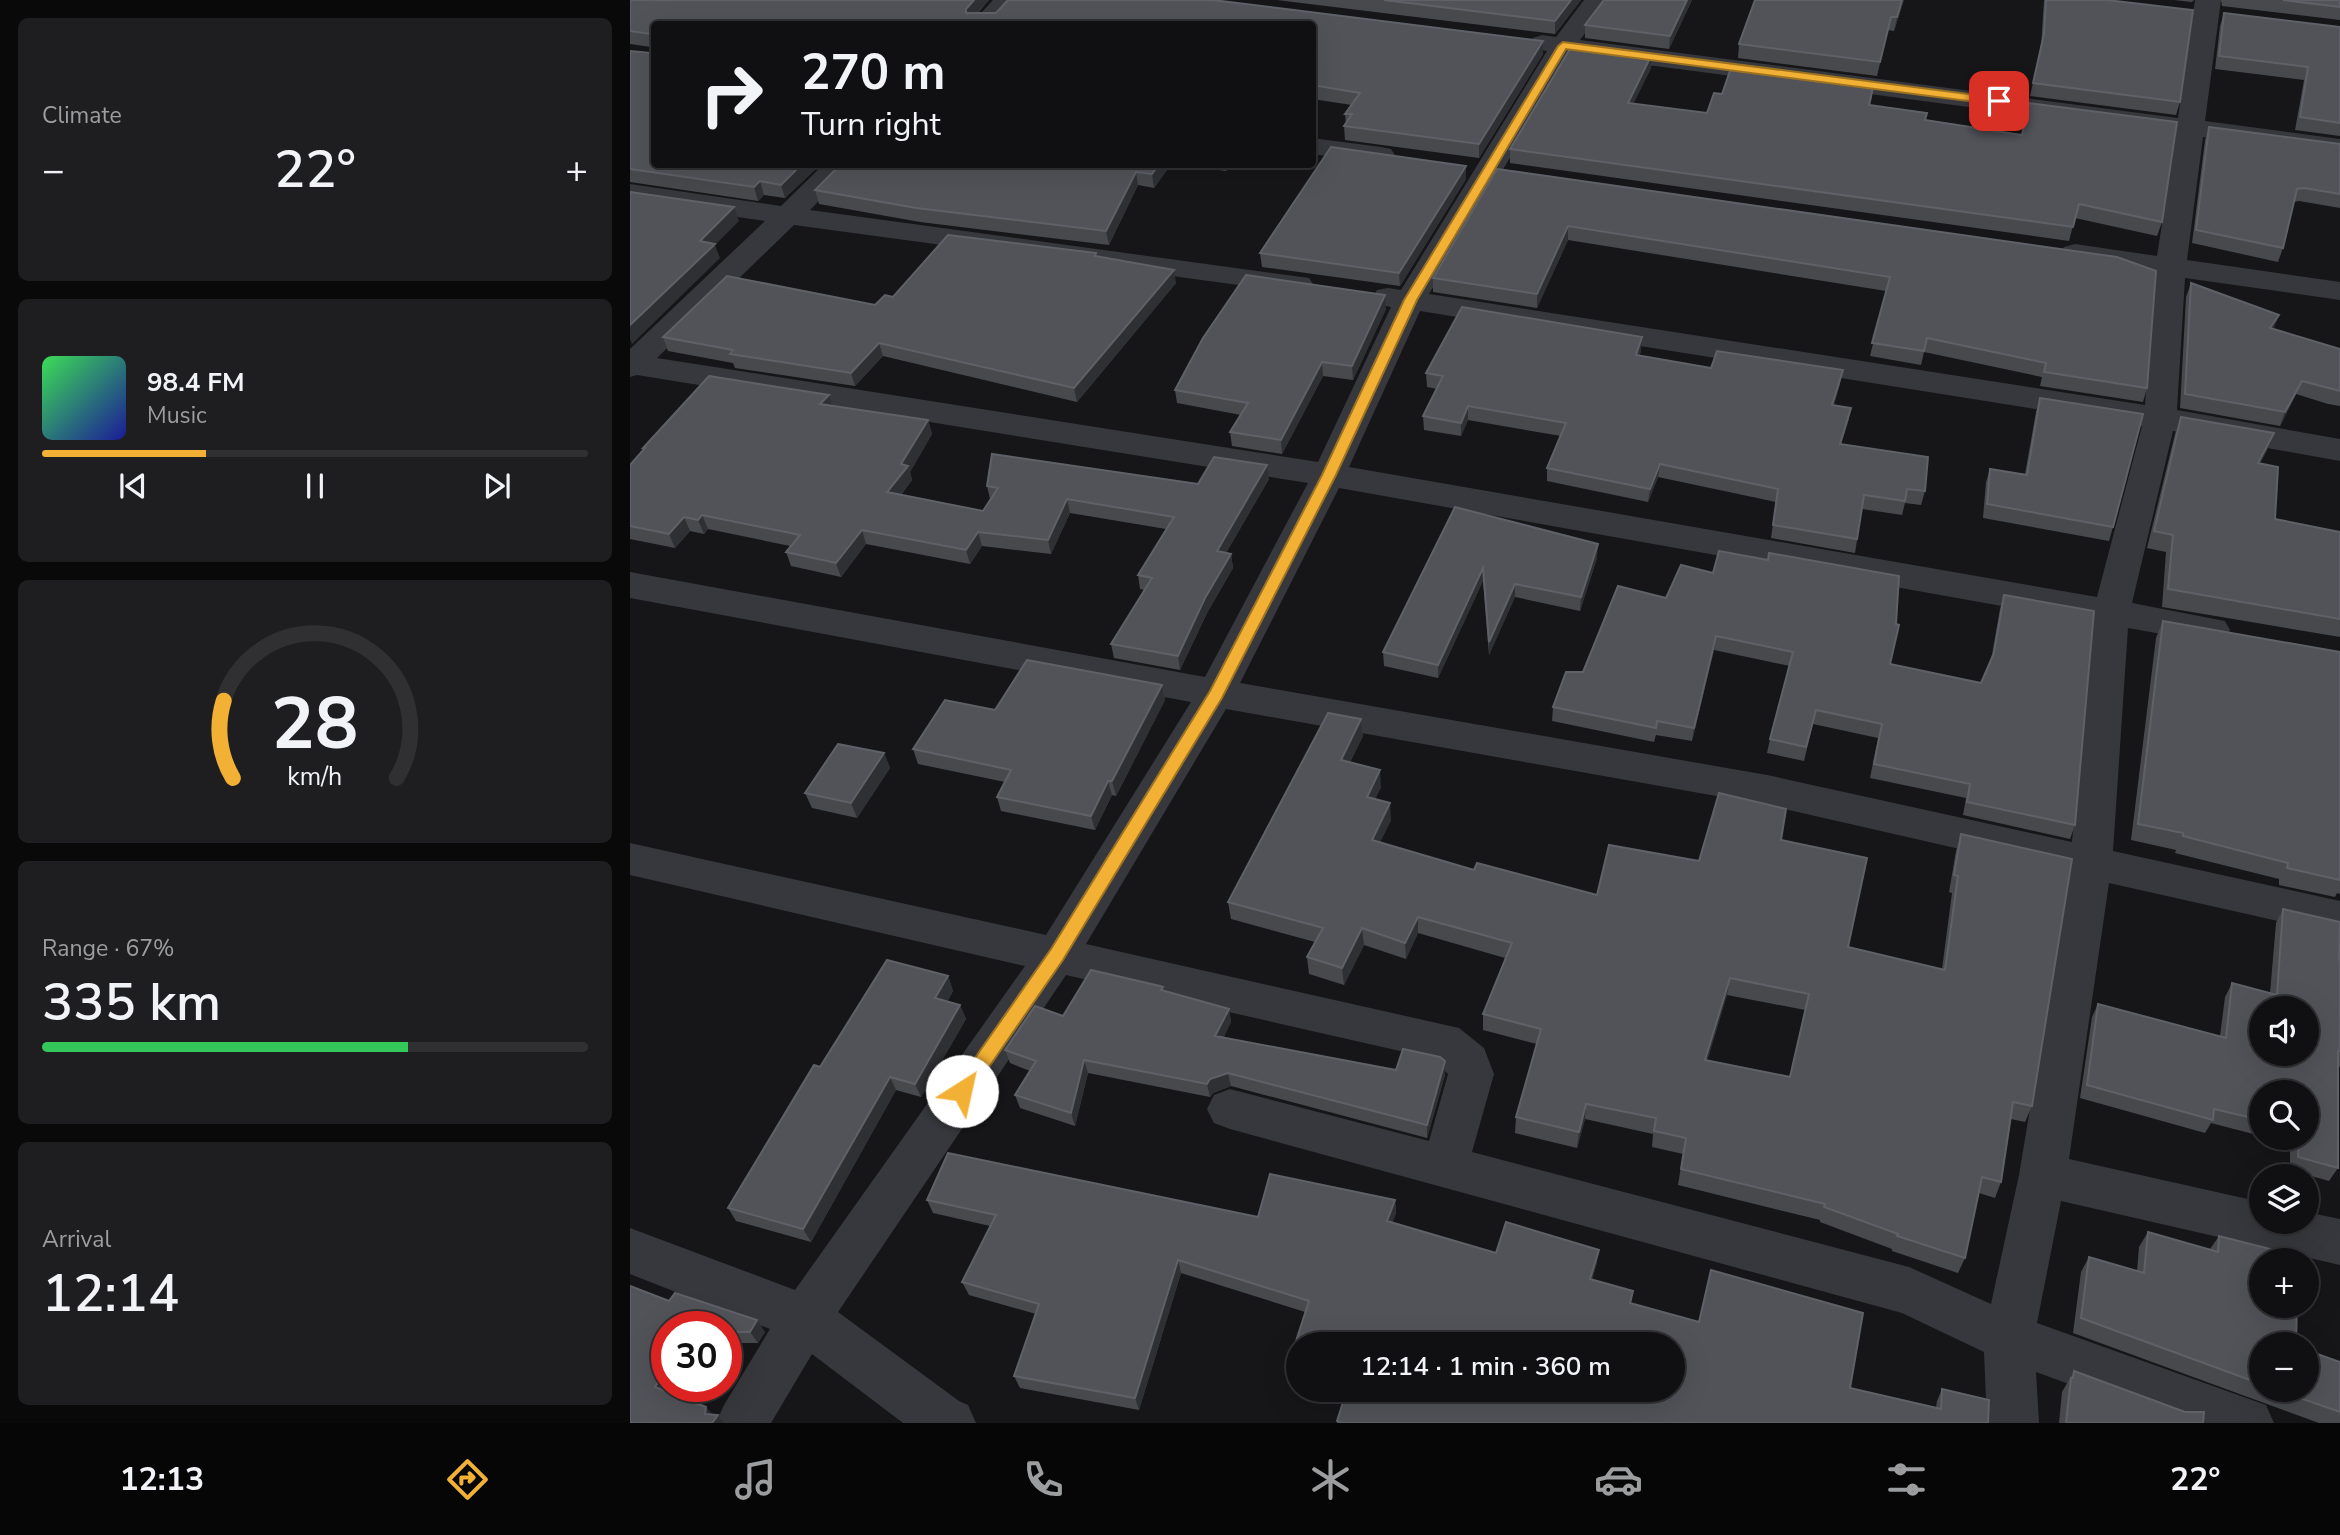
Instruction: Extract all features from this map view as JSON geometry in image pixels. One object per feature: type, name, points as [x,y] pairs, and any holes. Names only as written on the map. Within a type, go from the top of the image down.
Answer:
[{"type":"street","points":[[985,21],[1007,0]]},
{"type":"street","points":[[742,1423],[805,1318],[1057,954],[1216,694],[1329,475],[1410,300],[1563,46],[1597,0]]},
{"type":"street","points":[[2013,1423],[2009,1338],[2043,1175],[2091,863],[2111,612],[2160,418],[2171,267],[2206,11]]},
{"type":"street","points":[[1522,41],[2190,125],[2340,147]]},
{"type":"street","points":[[1316,147],[1408,159]]},
{"type":"street","points":[[631,365],[837,168]]},
{"type":"street","points":[[630,193],[788,217],[1085,253],[1410,300],[2160,418],[2340,450]]},
{"type":"street","points":[[2049,249],[2340,291]]},
{"type":"street","points":[[631,365],[1329,475],[2246,636]]},
{"type":"street","points":[[630,585],[1216,694],[1767,790],[2340,918]]},
{"type":"street","points":[[630,859],[1443,1042],[1468,1062],[1471,1074],[1446,1166]]},
{"type":"street","points":[[1230,1109],[1909,1291],[2009,1338],[2248,1423]]},
{"type":"street","points":[[2043,1175],[2340,1242]]},
{"type":"street","points":[[630,1251],[805,1318],[942,1420],[950,1423]]},
{"type":"building","points":[[630,0],[974,0],[966,13],[996,13],[1008,0],[1213,0],[1543,41],[1479,144],[1344,126],[1352,114],[1345,114],[1360,93],[1316,86],[1316,21],[651,21],[651,34],[630,31]]},
{"type":"building","points":[[1384,0],[1571,0],[1555,21]]},
{"type":"building","points":[[1604,0],[1687,0],[1670,36],[1585,25]]},
{"type":"building","points":[[1755,0],[1902,0],[1897,17],[1891,17],[1880,62],[1739,44]]},
{"type":"building","points":[[2046,0],[2107,0],[2193,10],[2180,102],[2033,83],[2044,34]]},
{"type":"building","points":[[2283,0],[2340,0],[2340,7]]},
{"type":"building","points":[[2224,13],[2340,27],[2340,123],[2300,117],[2308,67],[2219,56]]},
{"type":"building","points":[[1573,44],[1652,54],[1628,103],[1707,113],[1714,93],[1722,94],[1732,65],[1874,83],[1869,105],[1927,113],[1925,120],[2022,135],[2029,103],[2177,122],[2162,222],[2079,204],[2073,227],[1510,149]]},
{"type":"building","points":[[630,51],[651,53],[651,168],[798,168],[781,185],[760,181],[754,187],[630,169]]},
{"type":"building","points":[[2209,127],[2340,144],[2340,194],[2297,189],[2283,248],[2196,230]]},
{"type":"building","points":[[1331,147],[1466,166],[1399,273],[1260,253]]},
{"type":"building","points":[[837,168],[1156,168],[1152,174],[1136,172],[1106,231],[916,208],[815,190]]},
{"type":"building","points":[[1497,169],[2117,257],[2156,271],[2147,388],[2044,372],[2046,363],[1927,338],[1924,351],[1872,343],[1890,277],[1568,226],[1537,294],[1433,278]]},
{"type":"building","points":[[630,192],[734,207],[700,241],[715,244],[630,325]]},
{"type":"building","points":[[948,235],[1096,253],[1095,256],[1174,270],[1074,388],[879,343],[851,373],[730,354],[733,350],[663,337],[727,276],[875,305],[885,295],[893,297]]},
{"type":"building","points":[[1246,275],[1385,295],[1352,366],[1322,362],[1281,440],[1230,432],[1248,403],[1175,390],[1203,338]]},
{"type":"building","points":[[2191,283],[2279,315],[2270,328],[2340,349],[2340,391],[2302,381],[2285,412],[2185,394]]},
{"type":"building","points":[[1462,307],[1642,337],[1636,355],[1711,368],[1717,351],[1843,370],[1832,405],[1851,408],[1840,444],[1928,457],[1925,491],[1907,489],[1905,501],[1864,495],[1857,539],[1773,525],[1778,489],[1660,464],[1650,489],[1547,468],[1566,423],[1468,406],[1461,423],[1423,416],[1443,376],[1426,373]]},
{"type":"building","points":[[709,376],[829,395],[820,404],[928,420],[901,464],[908,466],[887,492],[983,511],[998,488],[987,486],[992,454],[1198,484],[1214,457],[1267,465],[1217,551],[1231,554],[1205,598],[1178,656],[1111,644],[1152,578],[1138,575],[1174,517],[1067,499],[1048,540],[978,532],[966,550],[862,530],[836,563],[786,552],[800,535],[702,515],[698,520],[684,517],[669,534],[630,526],[630,465]]},
{"type":"building","points":[[2040,398],[2143,414],[2113,527],[1987,504],[1990,469],[2027,475]]},
{"type":"building","points":[[2181,417],[2274,433],[2258,463],[2278,467],[2275,519],[2340,532],[2340,619],[2168,589],[2173,535],[2154,531]]},
{"type":"building","points":[[1455,507],[1598,544],[1581,597],[1515,584],[1489,642],[1483,568],[1438,665],[1383,652]]},
{"type":"building","points":[[1719,551],[1768,560],[1769,553],[1899,576],[1896,624],[1899,625],[1890,664],[1981,683],[1994,653],[2004,595],[2094,611],[2075,825],[1967,802],[1970,784],[1874,764],[1882,724],[1816,710],[1806,747],[1770,739],[1793,652],[1716,636],[1694,728],[1657,721],[1656,728],[1553,707],[1566,672],[1583,672],[1618,586],[1666,598],[1681,565],[1713,573]]},
{"type":"building","points":[[2163,621],[2340,652],[2340,880],[2287,868],[2288,863],[2183,836],[2183,833],[2138,824]]},
{"type":"building","points":[[1027,660],[1162,685],[1091,816],[997,797],[1011,770],[913,749],[945,700],[995,710]]},
{"type":"building","points":[[1328,713],[1361,719],[1341,760],[1380,770],[1367,797],[1390,803],[1372,840],[1474,870],[1477,863],[1597,895],[1609,845],[1699,861],[1719,793],[1786,809],[1781,840],[1867,858],[1848,947],[1945,970],[1958,876],[1954,875],[1961,834],[2072,859],[2032,1106],[2013,1102],[2001,1182],[1982,1177],[1965,1258],[1897,1236],[1898,1234],[1824,1207],[1825,1204],[1681,1169],[1686,1138],[1654,1131],[1656,1118],[1586,1104],[1579,1132],[1516,1117],[1541,1029],[1483,1014],[1512,943],[1418,917],[1405,943],[1362,928],[1342,968],[1307,957],[1323,928],[1228,902]],"holes":[[[1730,978],[1809,994],[1790,1077],[1705,1060]]]},
{"type":"building","points":[[838,744],[884,753],[851,803],[805,793]]},
{"type":"building","points":[[2283,909],[2340,922],[2338,1168],[2298,1157],[2298,1150],[2319,1150],[2319,1080],[2249,1080],[2249,1117],[2214,1109],[2213,1120],[2087,1085],[2098,1004],[2226,1038],[2232,983],[2277,995]]},
{"type":"building","points":[[887,960],[948,976],[935,998],[960,1005],[915,1084],[890,1077],[803,1229],[728,1208],[814,1065],[820,1067]]},
{"type":"building","points":[[1091,970],[1160,986],[1163,987],[1161,990],[1229,1009],[1215,1036],[1396,1070],[1403,1049],[1440,1057],[1445,1061],[1427,1125],[1228,1073],[1210,1079],[1207,1084],[1084,1060],[1071,1113],[1015,1095],[1036,1061],[1005,1050],[1035,1006],[1063,1016]]},
{"type":"building","points":[[948,1153],[1258,1217],[1270,1174],[1395,1200],[1387,1221],[1496,1253],[1506,1222],[1599,1250],[1590,1279],[1633,1291],[1630,1303],[1699,1322],[1711,1270],[1863,1313],[1850,1388],[1941,1409],[1942,1389],[1989,1400],[1988,1423],[1341,1423],[1337,1421],[1343,1402],[1685,1402],[1685,1332],[1299,1332],[1309,1301],[1178,1260],[1135,1398],[1014,1376],[1039,1304],[962,1282],[996,1215],[927,1200]]},
{"type":"building","points":[[2148,1232],[2218,1252],[2219,1236],[2266,1248],[2249,1248],[2249,1318],[2297,1318],[2296,1332],[2249,1332],[2249,1380],[2081,1318],[2089,1257],[2144,1273]]},
{"type":"building","points":[[630,1286],[669,1301],[675,1293],[730,1311],[651,1311],[651,1402],[693,1402],[706,1407],[705,1414],[718,1415],[712,1423],[630,1423]]},
{"type":"building","points":[[742,1315],[757,1320],[750,1332],[742,1332]]},
{"type":"building","points":[[2319,1355],[2340,1362],[2340,1412],[2311,1402],[2319,1402]]},
{"type":"building","points":[[2074,1371],[2185,1412],[2204,1412],[2203,1423],[2066,1423]]},
{"type":"route","points":[[962,1091],[1057,954],[1216,694],[1329,475],[1410,300],[1563,46],[1999,101]]}]
